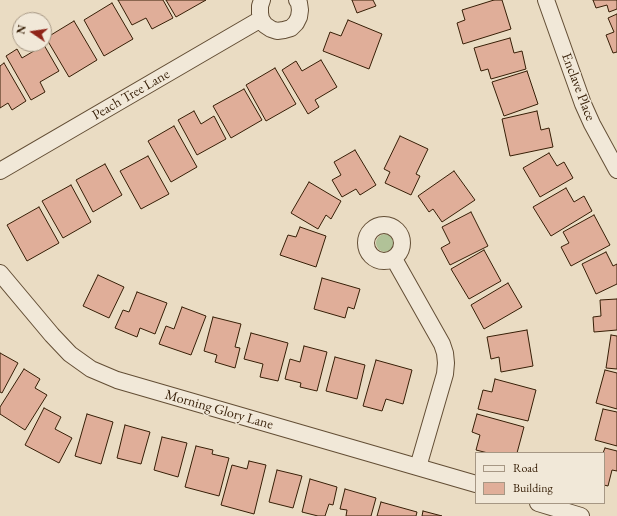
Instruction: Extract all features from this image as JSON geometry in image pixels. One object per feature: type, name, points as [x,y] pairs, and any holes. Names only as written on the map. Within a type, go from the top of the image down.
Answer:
[{"type":"street","points":[[262,0],[260,6],[261,19],[265,25],[277,31],[291,28],[296,23],[300,10],[297,0]]},
{"type":"street","name":"Enclave Place","points":[[546,0],[583,104],[617,170]]},
{"type":"street","name":"Peach Tree Lane","points":[[0,171],[261,19]]},
{"type":"street","points":[[394,259],[442,344],[446,358],[445,374],[418,467]]},
{"type":"street","name":"Morning Glory Lane","points":[[0,273],[70,354],[91,369],[117,380],[475,484]]},
{"type":"street","points":[[541,504],[581,516]]},
{"type":"green space","points":[[385,234],[391,237],[394,243],[391,249],[385,252],[379,249],[376,243],[379,237]]},
{"type":"building","points":[[118,0],[163,0],[173,18],[152,29],[146,18],[132,25]]},
{"type":"building","points":[[166,0],[206,0],[176,17]]},
{"type":"building","points":[[352,0],[373,0],[376,6],[357,13]]},
{"type":"building","points":[[494,0],[502,0],[511,29],[463,44],[457,23],[465,20],[462,10]]},
{"type":"building","points":[[593,0],[617,0],[617,9],[609,12],[607,5],[596,8]]},
{"type":"building","points":[[112,3],[133,39],[104,56],[84,20]]},
{"type":"building","points":[[617,14],[617,52],[613,53],[606,35],[614,32],[608,18]]},
{"type":"building","points":[[348,20],[382,34],[369,69],[323,51],[330,32],[341,36]]},
{"type":"building","points":[[74,21],[97,60],[69,77],[52,48],[52,34]]},
{"type":"building","points":[[510,38],[514,53],[522,51],[526,69],[491,79],[488,69],[481,71],[474,48]]},
{"type":"building","points":[[12,52],[19,52],[22,58],[32,52],[48,52],[59,71],[40,82],[45,92],[31,100],[6,56]]},
{"type":"building","points":[[321,60],[337,87],[315,100],[319,107],[308,114],[282,70],[296,61],[302,71]]},
{"type":"building","points":[[4,63],[26,101],[12,110],[8,103],[0,108],[0,66]]},
{"type":"building","points":[[275,68],[296,104],[266,121],[246,85]]},
{"type":"building","points":[[527,71],[538,104],[504,116],[492,82]]},
{"type":"building","points":[[244,89],[262,120],[231,138],[213,106]]},
{"type":"building","points":[[194,111],[201,124],[214,116],[226,139],[197,155],[178,120]]},
{"type":"building","points":[[537,111],[541,130],[549,128],[553,147],[510,156],[502,119]]},
{"type":"building","points":[[174,126],[197,167],[171,182],[148,141]]},
{"type":"building","points":[[400,136],[428,149],[416,174],[420,176],[411,195],[385,183],[390,172],[384,169]]},
{"type":"building","points":[[355,150],[376,185],[360,195],[356,189],[342,197],[332,180],[341,175],[334,162]]},
{"type":"building","points":[[549,153],[557,166],[564,162],[573,178],[540,197],[523,168]]},
{"type":"building","points":[[148,156],[169,194],[141,209],[120,171]]},
{"type":"building","points":[[105,164],[122,195],[93,212],[76,180]]},
{"type":"building","points":[[454,171],[475,200],[442,222],[433,209],[429,212],[418,196]]},
{"type":"building","points":[[309,182],[341,201],[331,219],[326,215],[318,229],[291,213]]},
{"type":"building","points":[[71,185],[91,222],[63,238],[42,201]]},
{"type":"building","points":[[566,188],[574,202],[584,196],[592,211],[551,236],[533,207]]},
{"type":"building","points":[[39,207],[59,243],[27,261],[7,225]]},
{"type":"building","points":[[471,212],[488,246],[450,265],[441,248],[450,243],[442,227]]},
{"type":"building","points":[[594,215],[610,245],[571,266],[561,247],[569,243],[563,232]]},
{"type":"building","points":[[300,227],[326,236],[316,267],[280,255],[288,235],[296,237]]},
{"type":"building","points":[[484,250],[501,281],[469,299],[451,269]]},
{"type":"building","points":[[606,252],[613,266],[617,264],[617,284],[596,294],[582,264]]},
{"type":"building","points":[[98,275],[124,287],[109,318],[83,306]]},
{"type":"building","points":[[322,278],[360,289],[354,309],[348,307],[345,318],[314,309]]},
{"type":"building","points":[[508,283],[522,307],[484,329],[471,305]]},
{"type":"building","points":[[137,292],[167,303],[155,334],[140,328],[137,337],[115,328],[123,310],[129,312]]},
{"type":"building","points":[[617,299],[617,330],[594,332],[593,317],[601,316],[600,300]]},
{"type":"building","points":[[182,307],[206,316],[191,355],[159,344],[166,326],[174,329]]},
{"type":"building","points":[[213,317],[241,324],[235,347],[240,348],[235,368],[215,362],[217,355],[204,351]]},
{"type":"building","points":[[527,330],[533,366],[501,372],[499,357],[491,359],[487,337]]},
{"type":"building","points":[[251,333],[288,343],[278,381],[260,377],[263,364],[244,359]]},
{"type":"building","points":[[611,335],[617,336],[617,369],[606,368]]},
{"type":"building","points":[[304,346],[327,352],[317,391],[300,387],[301,383],[285,379],[290,359],[300,362]]},
{"type":"building","points":[[0,353],[18,363],[2,393],[0,392]]},
{"type":"building","points":[[335,357],[365,365],[357,399],[326,391]]},
{"type":"building","points":[[376,360],[412,370],[403,404],[386,399],[382,411],[363,406]]},
{"type":"building","points":[[24,369],[40,379],[35,388],[47,395],[25,430],[0,414],[0,407]]},
{"type":"building","points":[[605,370],[617,373],[617,409],[596,403]]},
{"type":"building","points":[[495,379],[536,390],[528,421],[478,409],[483,390],[492,392]]},
{"type":"building","points":[[44,408],[61,417],[55,429],[72,438],[59,463],[25,445]]},
{"type":"building","points":[[603,409],[617,412],[617,446],[595,440]]},
{"type":"building","points":[[87,414],[113,422],[101,464],[75,456]]},
{"type":"building","points":[[477,414],[524,427],[517,452],[484,452],[476,450],[480,435],[472,432]]},
{"type":"building","points":[[125,425],[150,432],[141,464],[117,458]]},
{"type":"building","points":[[162,437],[187,443],[178,477],[154,470]]},
{"type":"building","points":[[196,446],[213,450],[212,454],[229,458],[219,496],[185,487]]},
{"type":"building","points":[[605,448],[617,451],[617,471],[612,470],[608,486],[605,485],[605,452],[603,452]]},
{"type":"building","points":[[249,461],[266,465],[254,514],[221,505],[232,465],[247,469]]},
{"type":"building","points":[[277,470],[302,476],[293,508],[269,502]]},
{"type":"building","points":[[310,479],[337,487],[333,505],[329,504],[325,516],[302,512]]},
{"type":"building","points":[[345,489],[376,498],[371,516],[346,516],[347,510],[340,509]]},
{"type":"building","points":[[381,502],[417,512],[416,516],[377,516]]},
{"type":"building","points":[[423,511],[442,516],[422,516]]}]
